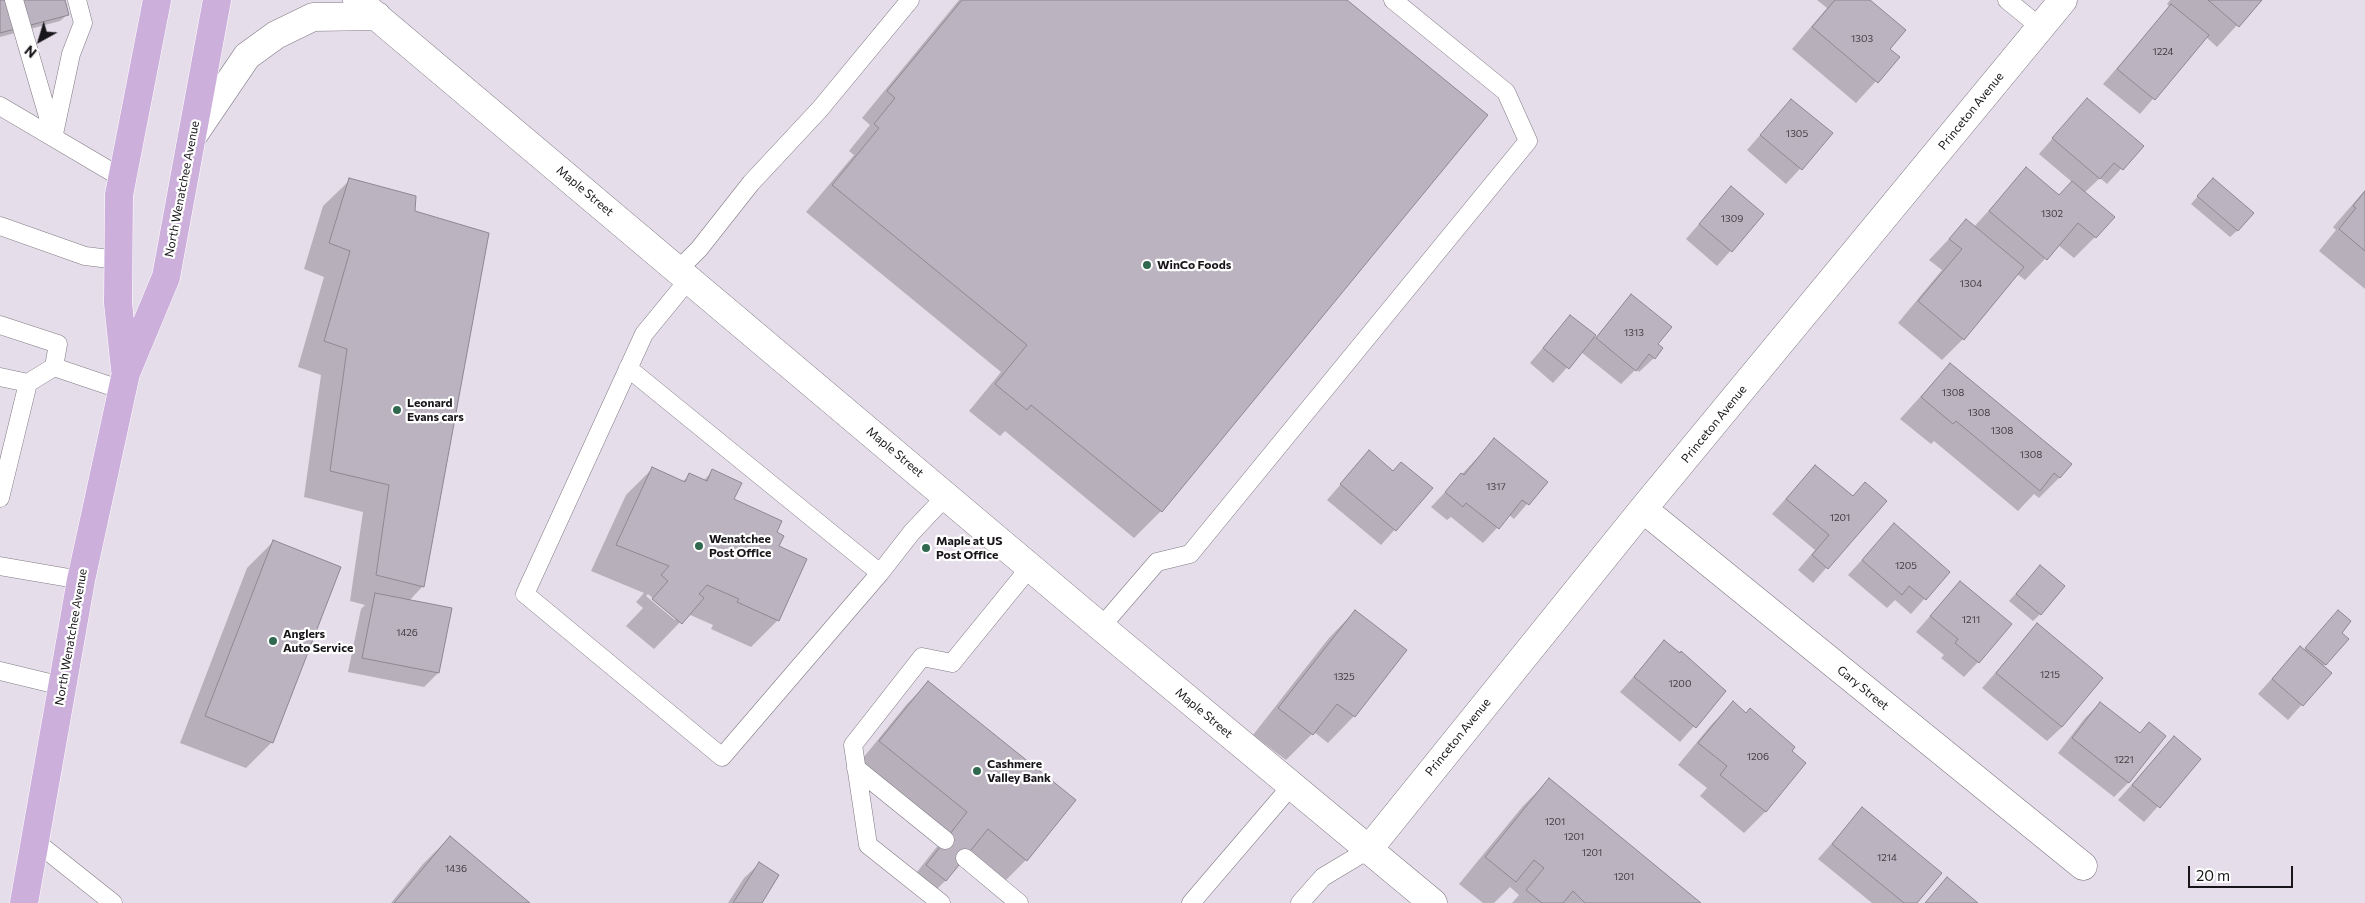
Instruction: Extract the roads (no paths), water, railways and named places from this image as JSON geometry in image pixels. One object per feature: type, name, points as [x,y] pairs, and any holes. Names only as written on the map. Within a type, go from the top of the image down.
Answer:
[{"type":"main road","name":"North Wenatchee Avenue","points":[[124,381],[118,303],[119,196],[157,0]]},
{"type":"main road","name":"North Wenatchee Avenue","points":[[24,903],[81,580],[124,381],[166,276],[217,0]]},
{"type":"street","name":"Princeton Avenue","points":[[1368,850],[1643,509],[2063,0]]},
{"type":"street","points":[[192,137],[247,56],[276,35],[313,17],[367,8]]},
{"type":"street","name":"Maple Street","points":[[367,8],[1433,903]]},
{"type":"street","name":"Gary Street","points":[[1643,509],[2084,866]]},
{"type":"lane","points":[[14,0],[54,137]]},
{"type":"lane","points":[[54,137],[71,54],[84,23],[77,0]]},
{"type":"lane","points":[[910,0],[820,109],[751,183],[699,249],[644,334],[525,594],[722,757],[912,532],[947,495]]},
{"type":"lane","points":[[1102,627],[1157,562],[1190,554],[1528,142],[1506,92],[1393,0]]},
{"type":"lane","points":[[2007,0],[2040,27]]},
{"type":"lane","points":[[0,106],[122,178]]},
{"type":"lane","points":[[0,226],[86,256],[118,260]]},
{"type":"lane","points":[[0,325],[58,344],[54,366]]},
{"type":"lane","points":[[0,498],[28,383],[54,366],[124,381]]},
{"type":"lane","points":[[628,368],[880,572]]},
{"type":"lane","points":[[0,377],[28,383]]},
{"type":"lane","points":[[0,566],[81,580]]},
{"type":"lane","points":[[941,903],[868,845],[853,745],[922,657],[952,663],[1031,566]]},
{"type":"lane","points":[[0,671],[62,686]]},
{"type":"lane","points":[[856,768],[945,840]]},
{"type":"lane","points":[[1191,903],[1292,785]]},
{"type":"lane","points":[[35,841],[112,903]]},
{"type":"lane","points":[[1300,903],[1323,877],[1368,850]]},
{"type":"lane","points":[[965,858],[1019,903]]},
{"type":"place","name":"WinCo Foods","points":[[1147,265]]},
{"type":"place","name":"Leonard Evans cars","points":[[397,410]]},
{"type":"place","name":"Wenatchee Post Office","points":[[699,546]]},
{"type":"place","name":"Maple at US Post Office","points":[[926,548]]},
{"type":"place","name":"Anglers Auto Service","points":[[273,641]]},
{"type":"place","name":"Cashmere Valley Bank","points":[[977,771]]}]
